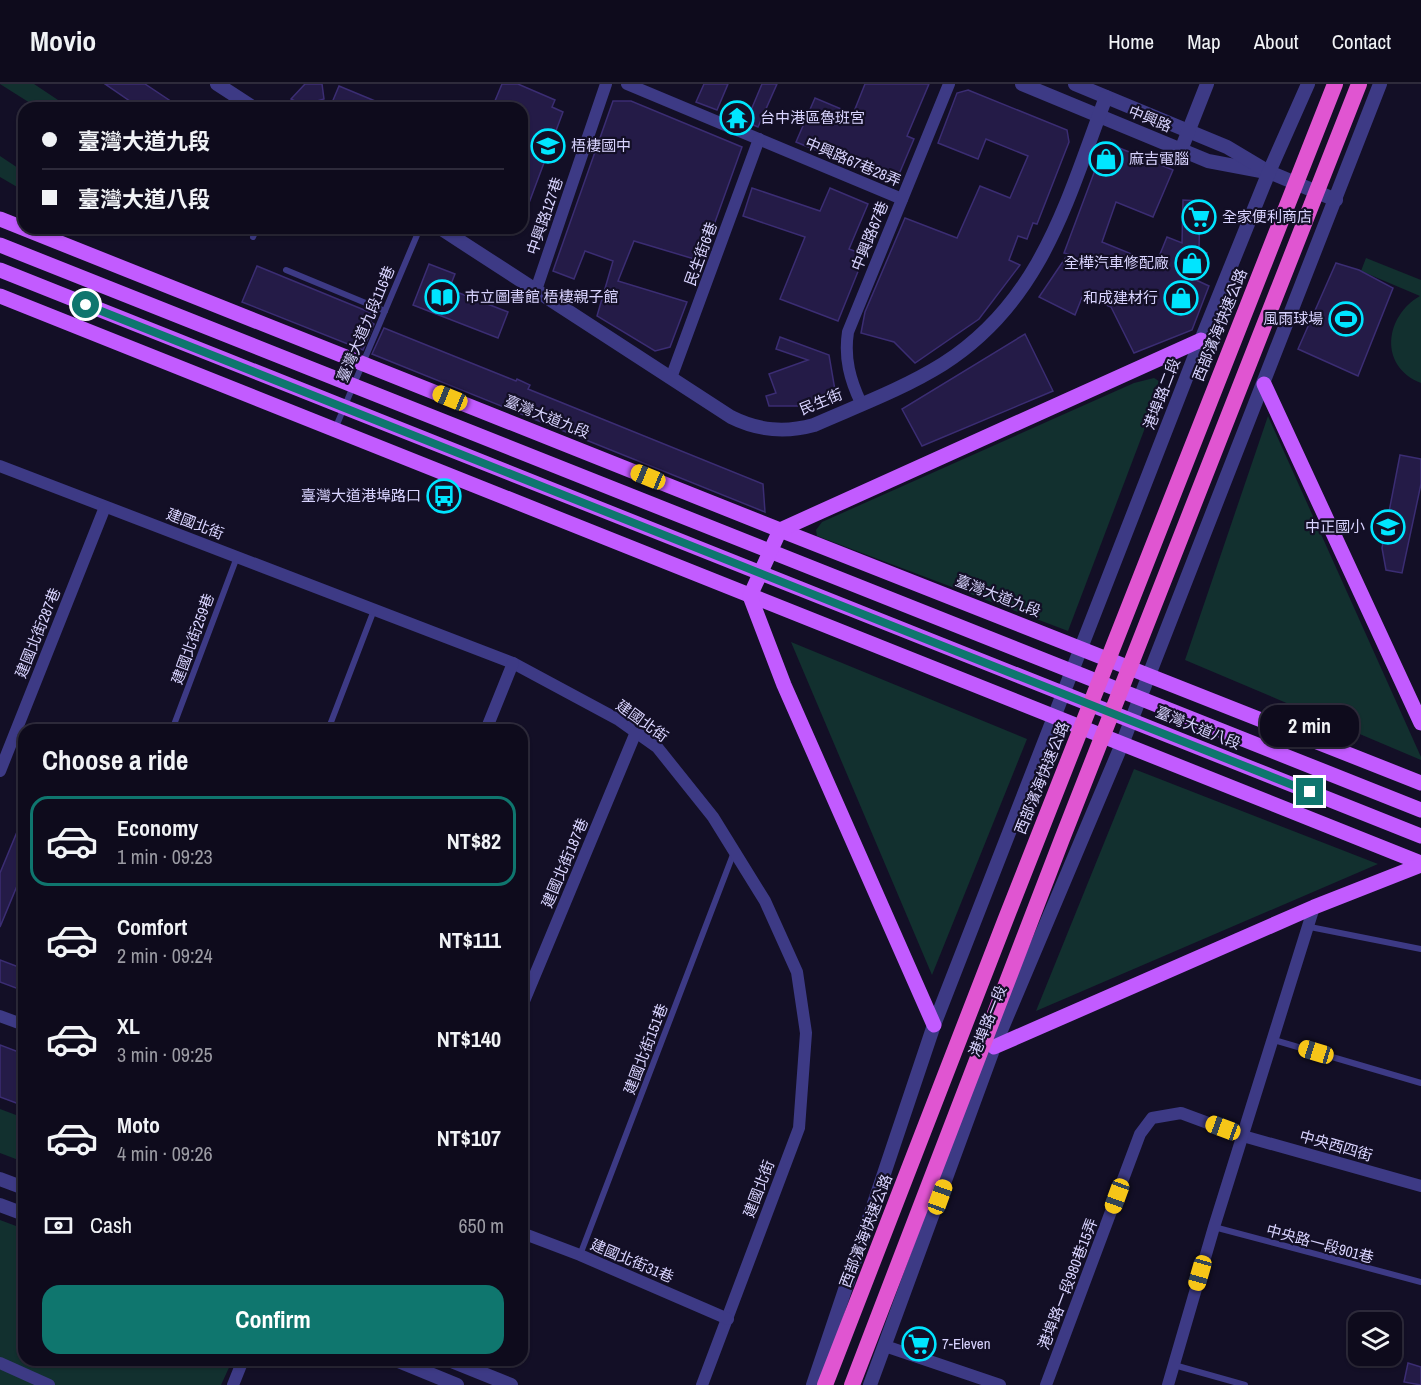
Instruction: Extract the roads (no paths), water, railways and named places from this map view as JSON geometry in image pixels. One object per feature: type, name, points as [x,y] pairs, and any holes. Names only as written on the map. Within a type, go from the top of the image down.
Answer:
[{"type":"highway","name":"西部濱海快速公路","points":[[825,1385],[1335,84]]},
{"type":"highway","points":[[852,1385],[1054,861],[1359,84]]},
{"type":"main road","name":"臺灣大道九段","points":[[0,219],[18,226]]},
{"type":"main road","name":"臺灣大道九段","points":[[38,234],[1081,648]]},
{"type":"main road","points":[[0,245],[1072,671]]},
{"type":"main road","points":[[0,270],[1063,694]]},
{"type":"main road","points":[[0,296],[1421,864]]},
{"type":"main road","points":[[934,1025],[784,685],[750,596],[780,530],[1201,340]]},
{"type":"main road","points":[[1264,384],[1421,723]]},
{"type":"main road","name":"臺灣大道八段","points":[[1081,648],[1421,783]]},
{"type":"main road","name":"臺灣大道八段","points":[[1072,671],[1421,810]]},
{"type":"main road","name":"臺灣大道八段","points":[[1063,694],[1421,836]]},
{"type":"main road","points":[[994,1047],[1314,907],[1421,864]]},
{"type":"street","name":"中興路127巷","points":[[536,290],[606,84]]},
{"type":"street","name":"中興路67巷28弄","points":[[627,84],[902,199]]},
{"type":"street","name":"中興路67巷","points":[[861,404],[851,382],[846,353],[848,332],[949,84]]},
{"type":"street","name":"中興路","points":[[1022,84],[1208,161],[1269,172]]},
{"type":"street","name":"中興路","points":[[1075,84],[1227,147],[1269,172],[1336,200]]},
{"type":"street","points":[[1181,150],[1207,84]]},
{"type":"street","name":"港埠路二段","points":[[1053,718],[1201,340],[1269,172],[1308,84]]},
{"type":"street","points":[[1149,675],[1380,84]]},
{"type":"street","points":[[225,86],[246,102]]},
{"type":"street","name":"民生街","points":[[449,234],[731,417],[763,429],[788,430],[814,425],[924,375],[956,355],[985,331],[1012,303],[1046,250],[1106,97]]},
{"type":"street","name":"民生街6巷","points":[[672,378],[759,139]]},
{"type":"street","name":"建國北街","points":[[0,466],[513,663],[610,715],[657,747],[713,817],[765,901],[797,972],[806,1033],[799,1128],[771,1197],[702,1385]]},
{"type":"street","name":"建國北街287巷","points":[[19,724],[105,507]]},
{"type":"street","points":[[488,724],[513,663]]},
{"type":"street","name":"港埠路一段","points":[[870,1385],[994,1047],[1149,675]]},
{"type":"street","points":[[813,1385],[934,1025],[1053,718]]},
{"type":"street","name":"建國北街287巷","points":[[0,771],[18,726]]},
{"type":"street","name":"建國北街187巷","points":[[528,992],[636,732]]},
{"type":"street","points":[[1168,1385],[1214,1227],[1310,927],[1314,907]]},
{"type":"street","points":[[0,1016],[18,1023]]},
{"type":"street","name":"港埠路一段980巷15弄","points":[[1046,1385],[1140,1134],[1152,1118],[1181,1113],[1243,1136]]},
{"type":"street","name":"中央西四街","points":[[1243,1136],[1421,1186]]},
{"type":"street","points":[[0,1179],[18,1186]]},
{"type":"street","points":[[0,1205],[18,1212]]},
{"type":"street","name":"建國北街31巷","points":[[528,1235],[580,1255],[728,1319]]},
{"type":"street","points":[[885,1346],[1000,1385]]},
{"type":"street","points":[[0,1363],[49,1385]]},
{"type":"street","points":[[233,1385],[241,1366]]},
{"type":"street","points":[[411,1366],[457,1385]]},
{"type":"street","points":[[464,1366],[511,1385]]},
{"type":"lane","name":"臺灣大道九段116巷","points":[[334,430],[417,234]]},
{"type":"lane","points":[[286,270],[384,311]]},
{"type":"lane","name":"建國北街259巷","points":[[174,724],[237,556]]},
{"type":"lane","points":[[330,724],[374,610]]},
{"type":"lane","name":"建國北街151巷","points":[[580,1255],[735,850]]},
{"type":"lane","points":[[1310,927],[1421,949]]},
{"type":"lane","points":[[1274,1040],[1421,1083]]},
{"type":"lane","name":"中央路一段901巷","points":[[1214,1227],[1421,1282]]},
{"type":"lane","points":[[1174,1365],[1245,1385]]},
{"type":"place","name":"台中港區魯班宮","points":[[737,118]]},
{"type":"place","name":"梧棲國中","points":[[548,146]]},
{"type":"place","name":"麻吉電腦","points":[[1106,159]]},
{"type":"place","name":"全家便利商店","points":[[1199,217]]},
{"type":"place","name":"全樺汽車修配廠","points":[[1192,263]]},
{"type":"place","name":"市立圖書館 梧棲親子館","points":[[442,297]]},
{"type":"place","name":"和成建材行","points":[[1181,298]]},
{"type":"place","name":"風雨球場","points":[[1346,319]]},
{"type":"place","name":"臺灣大道港埠路口","points":[[444,496]]},
{"type":"place","name":"中正國小","points":[[1388,527]]},
{"type":"place","name":"7-Eleven","points":[[919,1344]]}]
